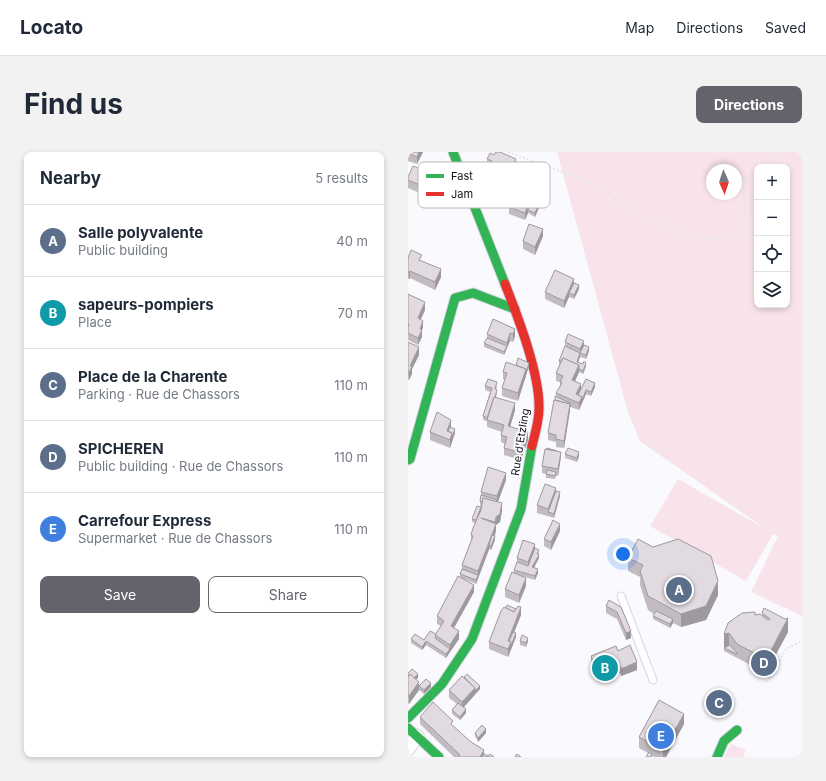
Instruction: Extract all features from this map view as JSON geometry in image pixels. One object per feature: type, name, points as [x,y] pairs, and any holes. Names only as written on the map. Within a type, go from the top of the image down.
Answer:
[{"type":"street","name":"Rue d'Etzling","points":[[453,152],[457,162]]},
{"type":"street","name":"Rue d'Etzling","points":[[408,718],[442,684],[472,639],[521,509],[539,409],[534,370],[515,309],[474,208]]},
{"type":"street","points":[[408,460],[410,459],[455,298],[473,293],[515,309]]},
{"type":"street","points":[[717,757],[724,741],[737,730]]},
{"type":"street","points":[[408,749],[412,732],[439,757]]},
{"type":"lane","points":[[621,596],[654,680]]},
{"type":"path","points":[[508,152],[535,162]]},
{"type":"path","points":[[765,164],[774,152]]},
{"type":"path","points":[[550,168],[597,185],[608,194],[660,223],[700,238],[736,237],[745,208],[744,182],[754,174]]},
{"type":"path","points":[[767,682],[786,649],[802,641]]},
{"type":"shaded area","points":[[557,152],[802,152],[802,616],[751,592],[778,536],[773,534],[746,581],[650,526],[678,479],[767,530],[640,441],[628,412]]},
{"type":"shaded area","points":[[731,744],[746,750],[743,757],[724,757]]},
{"type":"building","points":[[408,152],[419,152],[417,157]]},
{"type":"building","points":[[496,152],[500,152],[516,159],[515,162],[492,162],[487,159],[490,153],[494,155]]},
{"type":"building","points":[[413,166],[418,168],[418,184],[408,180]]},
{"type":"building","points":[[512,208],[527,208],[525,213]]},
{"type":"building","points":[[529,208],[537,208],[535,213],[528,210]]},
{"type":"building","points":[[529,224],[543,229],[535,247],[523,241]]},
{"type":"building","points":[[411,250],[422,255],[419,260],[441,269],[435,282],[410,271],[408,272],[408,258]]},
{"type":"building","points":[[555,270],[574,279],[564,301],[545,292]]},
{"type":"building","points":[[574,283],[579,285],[574,295],[569,293]]},
{"type":"building","points":[[408,294],[425,302],[418,318],[423,321],[420,329],[422,330],[418,338],[408,333]]},
{"type":"building","points":[[493,319],[515,329],[513,334],[510,333],[507,343],[487,334]]},
{"type":"building","points":[[568,334],[584,341],[580,349],[565,342]]},
{"type":"building","points":[[487,338],[507,346],[504,352],[484,343]]},
{"type":"building","points":[[408,342],[419,347],[410,366],[412,366],[409,373],[408,372]]},
{"type":"building","points":[[584,345],[589,347],[586,355],[580,353]]},
{"type":"building","points":[[565,346],[580,353],[577,362],[583,364],[584,361],[586,363],[583,371],[579,369],[579,365],[563,358],[559,361]]},
{"type":"building","points":[[518,358],[529,363],[526,373],[526,369],[516,365]]},
{"type":"building","points":[[563,358],[579,365],[572,380],[581,384],[576,394],[582,397],[579,403],[556,393],[562,383],[560,382],[563,376],[556,373]]},
{"type":"building","points":[[506,362],[526,369],[518,393],[502,388],[507,373],[503,372]]},
{"type":"building","points":[[488,379],[497,382],[495,389],[497,390],[487,418],[483,416],[492,388],[485,386]]},
{"type":"building","points":[[586,379],[595,383],[591,392],[586,390],[582,400],[582,397],[578,395]]},
{"type":"building","points":[[555,396],[570,403],[570,404],[555,400]]},
{"type":"building","points":[[494,397],[515,403],[508,426],[528,432],[521,453],[504,448],[507,437],[501,435],[504,425],[487,420]]},
{"type":"building","points":[[554,400],[570,404],[564,441],[556,439],[556,435],[548,433]]},
{"type":"building","points":[[437,412],[451,420],[447,431],[452,433],[450,440],[430,432]]},
{"type":"building","points":[[450,427],[455,429],[452,437],[452,433],[448,431]]},
{"type":"building","points":[[568,448],[579,452],[577,458],[565,454]]},
{"type":"building","points":[[545,449],[561,452],[558,469],[542,466]]},
{"type":"building","points":[[488,467],[506,473],[497,496],[481,492]]},
{"type":"building","points":[[547,470],[556,472],[555,476],[546,474]]},
{"type":"building","points":[[545,484],[556,488],[548,509],[537,505]]},
{"type":"building","points":[[556,491],[560,492],[554,514],[548,512]]},
{"type":"building","points":[[481,495],[497,500],[496,502],[483,498],[482,502],[480,501]]},
{"type":"building","points":[[483,498],[502,503],[500,514],[496,517],[495,522],[481,518],[496,524],[478,571],[462,565],[473,536],[471,535],[481,510]]},
{"type":"building","points":[[477,506],[481,507],[476,520],[472,519]]},
{"type":"building","points":[[553,520],[560,524],[551,542],[544,539]]},
{"type":"building","points":[[492,535],[495,536],[491,546],[489,545]]},
{"type":"building","points":[[638,539],[653,547],[678,539],[711,556],[718,581],[706,606],[681,614],[648,596],[640,571],[643,565],[628,558]]},
{"type":"building","points":[[523,540],[535,544],[528,562],[517,558]]},
{"type":"building","points":[[535,548],[539,550],[537,554],[539,555],[532,567],[538,569],[535,576],[514,570],[517,562],[528,566]]},
{"type":"building","points":[[462,569],[478,575],[476,580],[460,574]]},
{"type":"building","points":[[512,572],[526,578],[519,595],[505,589]]},
{"type":"building","points":[[458,576],[474,585],[451,626],[459,631],[450,645],[435,635],[444,621],[437,616]]},
{"type":"building","points":[[609,600],[621,607],[631,631],[626,633],[617,612],[606,606]]},
{"type":"building","points":[[507,605],[516,609],[514,612],[506,608]]},
{"type":"building","points":[[518,606],[521,607],[508,641],[511,642],[508,649],[489,642],[504,607],[514,612]]},
{"type":"building","points":[[764,608],[785,619],[788,618],[766,660],[760,655],[737,644],[729,633],[724,634],[728,623],[742,613],[755,612],[755,615],[760,614],[768,620],[770,619],[762,613]]},
{"type":"building","points":[[656,611],[673,619],[670,624],[653,616]]},
{"type":"building","points":[[430,631],[436,634],[435,638],[450,649],[446,654],[426,641],[422,647],[411,639],[415,634],[424,640]]},
{"type":"building","points":[[513,632],[516,633],[511,646],[511,642],[509,641]]},
{"type":"building","points":[[522,635],[528,638],[526,643],[520,641]]},
{"type":"building","points":[[630,645],[637,662],[621,669],[620,666],[598,675],[591,656],[616,646],[618,651]]},
{"type":"building","points":[[730,645],[737,653],[737,654],[724,648]]},
{"type":"building","points":[[412,669],[418,674],[414,678],[410,674],[408,677],[408,673]]},
{"type":"building","points":[[410,674],[419,682],[408,696],[408,677]]},
{"type":"building","points":[[467,674],[480,686],[475,691],[475,688],[464,677]]},
{"type":"building","points":[[462,676],[475,688],[462,702],[449,690]]},
{"type":"building","points":[[426,679],[431,683],[424,690],[419,686]]},
{"type":"building","points":[[659,700],[684,714],[663,751],[639,737]]},
{"type":"building","points":[[433,702],[453,721],[451,724],[471,742],[484,750],[480,757],[458,757],[460,755],[420,717]]},
{"type":"building","points":[[458,703],[466,709],[460,717],[452,710]]},
{"type":"building","points":[[482,725],[486,729],[478,738],[475,733]]},
{"type":"building","points":[[649,752],[652,754],[651,757],[646,757]]},
{"type":"building","points":[[484,754],[488,756],[482,757]]},
{"type":"building","points":[[490,754],[494,757],[487,757]]},
{"type":"traffic: fast","points":[[453,152],[457,162]]},
{"type":"traffic: fast","points":[[475,208],[505,284]]},
{"type":"traffic: fast","points":[[408,460],[410,459],[455,298],[473,293],[515,309]]},
{"type":"traffic: fast","points":[[408,718],[442,684],[472,639],[521,509],[532,446]]},
{"type":"traffic: fast","points":[[408,728],[439,757]]},
{"type":"traffic: fast","points":[[717,757],[724,741],[737,730]]},
{"type":"traffic: jam","points":[[505,284],[527,346],[536,379],[539,414],[532,446]]},
{"type":"place","name":"Salle polyvalente","points":[[679,590]]},
{"type":"place","name":"SPICHEREN","points":[[764,663]]},
{"type":"place","name":"sapeurs-pompiers","points":[[605,668]]},
{"type":"place","name":"Place de la Charente","points":[[719,703]]},
{"type":"place","name":"Carrefour Express","points":[[661,736]]}]
